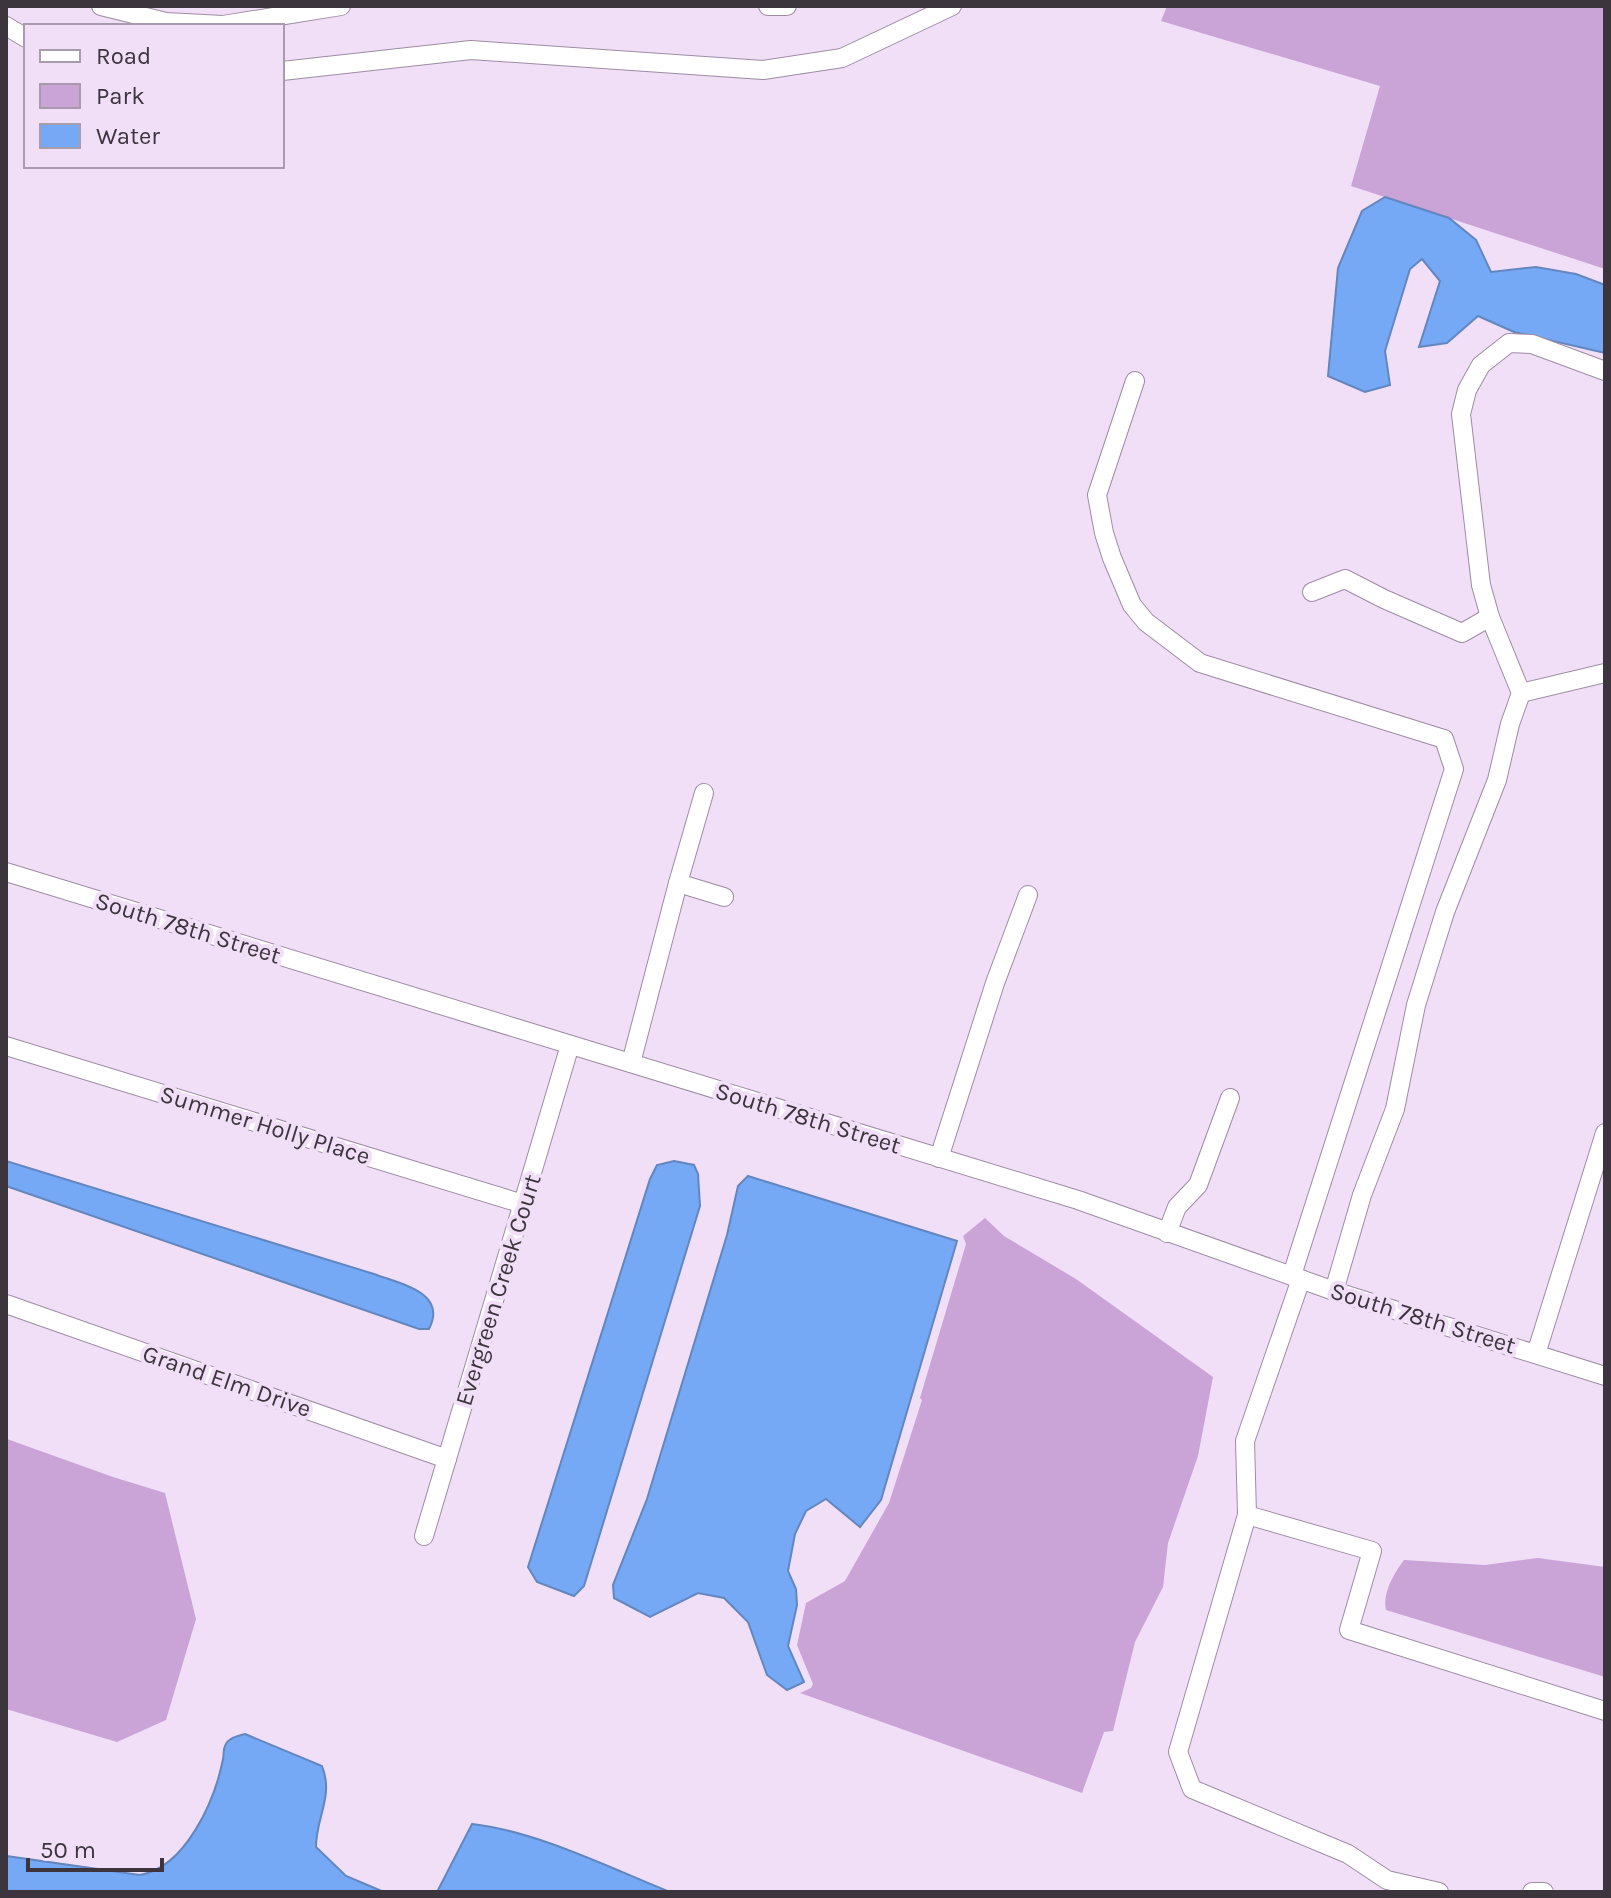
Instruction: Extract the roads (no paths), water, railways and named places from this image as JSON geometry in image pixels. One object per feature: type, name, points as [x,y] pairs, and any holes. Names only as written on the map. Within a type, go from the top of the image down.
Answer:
[{"type":"street","points":[[101,6],[166,22],[204,24]]},
{"type":"street","points":[[229,24],[341,6]]},
{"type":"street","points":[[768,6],[787,6]]},
{"type":"street","points":[[284,71],[471,50],[763,70],[842,58],[952,6]]},
{"type":"street","points":[[6,26],[24,37]]},
{"type":"street","points":[[1334,1291],[1362,1195],[1395,1109],[1416,1005],[1445,912],[1497,780],[1521,693],[1490,617],[1481,585],[1461,414],[1467,390],[1481,365],[1509,343],[1532,344],[1605,371]]},
{"type":"street","points":[[1135,381],[1097,495],[1104,533],[1132,605],[1146,622],[1200,663],[1444,739],[1454,769],[1245,1441],[1247,1515],[1178,1752],[1192,1789],[1348,1854],[1387,1880],[1439,1892]]},
{"type":"street","points":[[1312,592],[1345,579],[1462,633],[1490,617]]},
{"type":"street","points":[[1521,693],[1605,673]]},
{"type":"street","points":[[631,1063],[704,793]]},
{"type":"street","name":"South 78th Street","points":[[6,872],[1078,1200],[1334,1291],[1605,1376]]},
{"type":"street","points":[[678,883],[724,897]]},
{"type":"street","points":[[939,1158],[995,983],[1028,895]]},
{"type":"street","name":"Evergreen Creek Court","points":[[424,1536],[570,1045]]},
{"type":"street","name":"Summer Holly Place","points":[[6,1046],[523,1204]]},
{"type":"street","points":[[1167,1233],[1177,1207],[1198,1185],[1230,1098]]},
{"type":"street","points":[[1536,1354],[1605,1133]]},
{"type":"street","name":"Grand Elm Drive","points":[[6,1304],[447,1459]]},
{"type":"street","points":[[1247,1515],[1372,1551],[1349,1630],[1605,1711]]},
{"type":"street","points":[[1532,1892],[1544,1892]]},
{"type":"water","points":[[1385,197],[1449,218],[1476,240],[1491,272],[1536,267],[1576,274],[1605,285],[1605,353],[1514,332],[1478,316],[1447,343],[1419,347],[1440,281],[1422,259],[1410,269],[1385,351],[1390,385],[1365,392],[1328,376],[1338,268],[1362,211]]},
{"type":"water","points":[[6,1161],[408,1286],[427,1298],[432,1306],[429,1329],[419,1329],[6,1186]]},
{"type":"water","points":[[674,1161],[694,1165],[698,1174],[700,1206],[584,1586],[574,1596],[537,1582],[528,1567],[650,1179],[657,1165]]},
{"type":"water","points":[[748,1176],[957,1241],[881,1500],[860,1527],[826,1499],[806,1511],[795,1534],[788,1571],[796,1589],[797,1605],[788,1646],[804,1682],[787,1690],[767,1675],[748,1622],[724,1598],[698,1593],[650,1617],[614,1598],[613,1585],[647,1499],[727,1235],[738,1186]]},
{"type":"water","points":[[245,1734],[322,1766],[326,1787],[316,1847],[346,1876],[384,1892],[6,1892],[6,1856],[140,1875],[156,1869],[184,1846],[196,1829],[213,1793],[226,1743]]},
{"type":"water","points":[[472,1824],[547,1842],[670,1892],[437,1892]]}]
